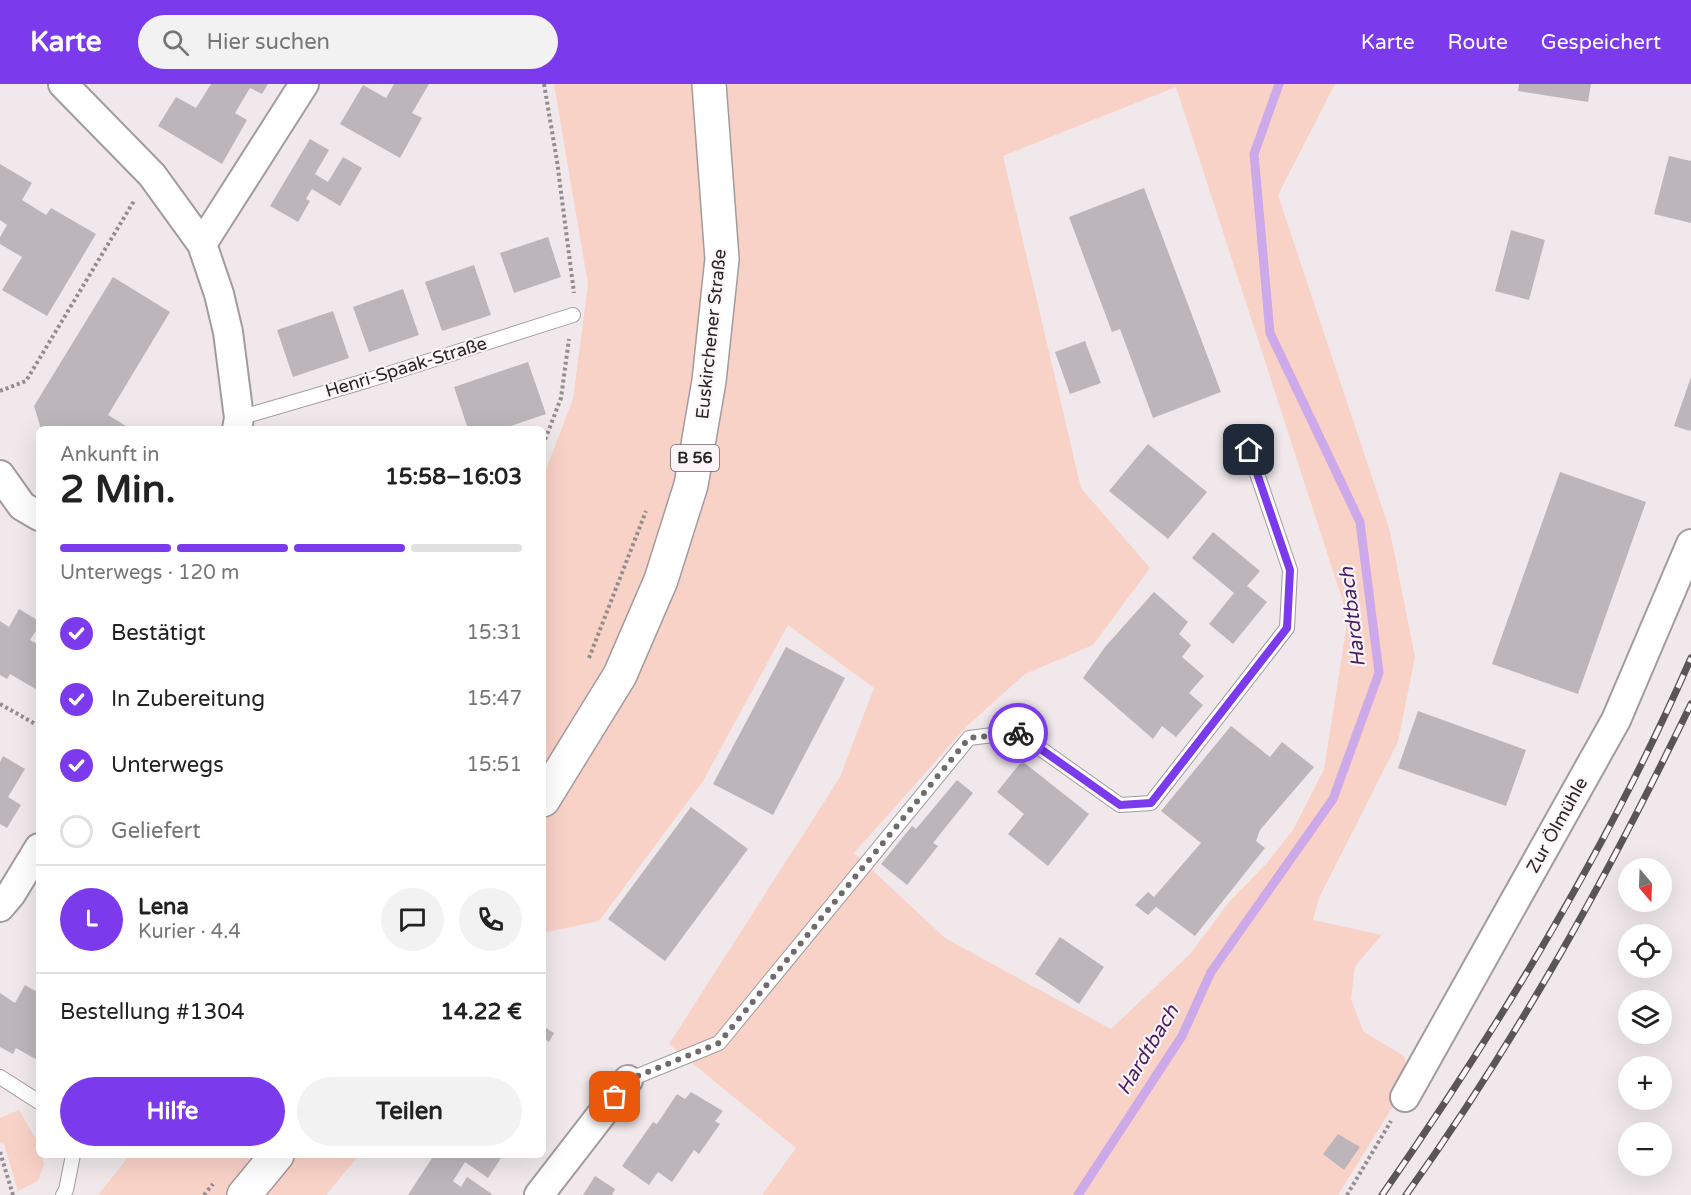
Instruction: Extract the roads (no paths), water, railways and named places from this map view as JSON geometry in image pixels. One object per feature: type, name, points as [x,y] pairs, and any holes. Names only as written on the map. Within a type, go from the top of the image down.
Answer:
[{"type":"main road","name":"Euskirchener Straße","points":[[546,795],[620,675],[661,580],[691,484],[709,381],[722,259],[709,84]]},
{"type":"main road","points":[[244,1195],[275,1158]]},
{"type":"street","name":"Henri-Spaak-Straße","points":[[63,84],[152,175],[202,244],[219,294],[228,332],[238,423]]},
{"type":"street","points":[[202,244],[304,84]]},
{"type":"street","points":[[0,475],[22,506],[36,514]]},
{"type":"street","name":"Zur Ölmühle","points":[[1405,1097],[1616,720],[1691,544]]},
{"type":"street","points":[[4,896],[36,852]]},
{"type":"street","points":[[539,1195],[628,1080]]},
{"type":"lane","name":"Henri-Spaak-Straße","points":[[238,423],[573,315]]},
{"type":"lane","points":[[628,1080],[719,1043],[969,738],[1017,732],[1120,805],[1151,803],[1287,628],[1290,570],[1249,450]]},
{"type":"lane","points":[[0,1077],[36,1100]]},
{"type":"lane","points":[[63,1195],[72,1158]]},
{"type":"waterway","name":"Hardtbach","points":[[1078,1195],[1182,1036],[1211,972],[1333,799],[1379,673],[1360,522],[1270,333],[1254,154],[1279,84]]},
{"type":"railway","points":[[1382,1195],[1468,1067],[1550,934],[1624,798],[1691,658]]},
{"type":"railway","points":[[1406,1195],[1486,1077],[1524,1016],[1594,894],[1691,704]]}]
